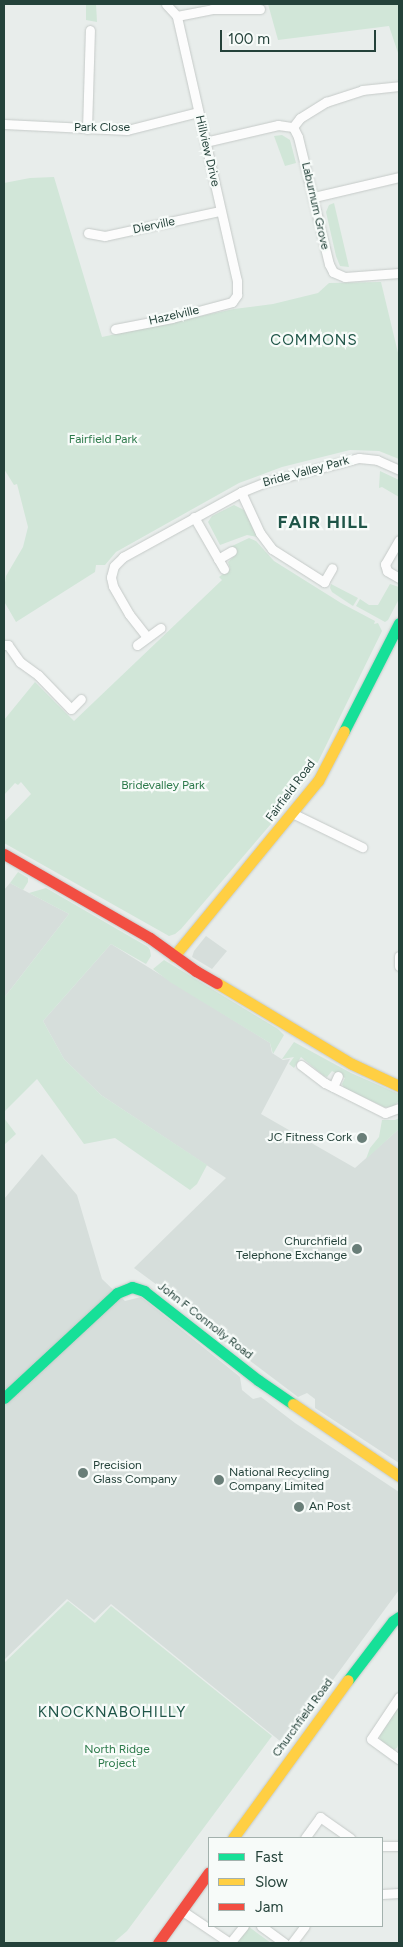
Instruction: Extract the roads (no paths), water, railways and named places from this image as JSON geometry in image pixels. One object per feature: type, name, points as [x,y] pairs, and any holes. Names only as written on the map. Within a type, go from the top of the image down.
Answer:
[{"type":"street","points":[[166,4],[177,16],[212,10],[260,9]]},
{"type":"street","name":"Hillview Drive","points":[[177,16],[237,281],[237,295],[232,302]]},
{"type":"street","points":[[87,129],[90,30]]},
{"type":"street","points":[[205,142],[278,125],[293,127],[305,114],[326,102],[362,90],[399,86]]},
{"type":"street","name":"Park Close","points":[[4,124],[128,130],[198,112]]},
{"type":"street","name":"Laburnum Grove","points":[[293,127],[298,137],[329,264],[333,272],[345,277],[399,273]]},
{"type":"street","points":[[314,197],[399,177]]},
{"type":"street","name":"Dierville","points":[[88,233],[104,236],[220,211]]},
{"type":"street","name":"Hazelville","points":[[115,329],[172,318],[232,302]]},
{"type":"street","name":"Bride Valley Park","points":[[147,637],[129,614],[113,586],[111,577],[114,566],[123,557],[241,492],[266,482],[354,459],[377,460],[399,470]]},
{"type":"street","points":[[241,492],[260,533],[272,549],[324,582],[332,568]]},
{"type":"street","points":[[194,517],[224,569]]},
{"type":"street","points":[[399,540],[385,564],[387,571],[399,578]]},
{"type":"street","points":[[218,559],[232,551]]},
{"type":"street","name":"Fairfield Road","points":[[174,956],[294,814],[327,766],[399,623]]},
{"type":"street","points":[[137,645],[160,628]]},
{"type":"street","points":[[4,645],[8,645],[20,662],[38,675],[70,709],[82,699]]},
{"type":"street","points":[[386,648],[399,652]]},
{"type":"street","points":[[294,814],[362,847]]},
{"type":"street","points":[[4,854],[150,938],[174,956],[352,1064],[399,1086]]},
{"type":"street","points":[[399,956],[399,966]]},
{"type":"street","points":[[301,1064],[334,1087],[386,1113],[399,1108]]},
{"type":"street","points":[[334,1087],[338,1076]]},
{"type":"street","name":"John F Connolly Road","points":[[4,1398],[117,1293],[132,1287],[144,1291],[258,1380],[399,1476]]},
{"type":"street","name":"Churchfield Road","points":[[234,1837],[358,1668],[399,1617]]},
{"type":"street","points":[[399,1697],[371,1739],[399,1759]]},
{"type":"street","points":[[306,1837],[320,1817],[349,1837]]},
{"type":"street","points":[[383,1846],[399,1846]]},
{"type":"street","points":[[158,1943],[208,1873]]},
{"type":"street","points":[[383,1894],[399,1893]]},
{"type":"street","points":[[181,1910],[230,1943],[243,1927]]},
{"type":"street","points":[[262,1927],[284,1943]]},
{"type":"street","points":[[292,1943],[304,1927]]},
{"type":"place","name":"JC Fitness Cork","points":[[362,1138]]},
{"type":"place","name":"Churchfield Telephone Exchange","points":[[357,1249]]},
{"type":"place","name":"Precision Glass Company","points":[[83,1473]]},
{"type":"place","name":"National Recycling Company Limited","points":[[219,1480]]},
{"type":"place","name":"An Post","points":[[299,1507]]},
{"type":"district","name":"COMMONS","points":[[314,341]]},
{"type":"district","name":"FAIR HILL","points":[[323,522]]},
{"type":"district","name":"KNOCKNABOHILLY","points":[[112,1713]]},
{"type":"park label","name":"Fairfield Park","points":[[103,440]]},
{"type":"park label","name":"Bridevalley Park","points":[[163,786]]},
{"type":"park label","name":"North Ridge Project","points":[[117,1757]]}]
